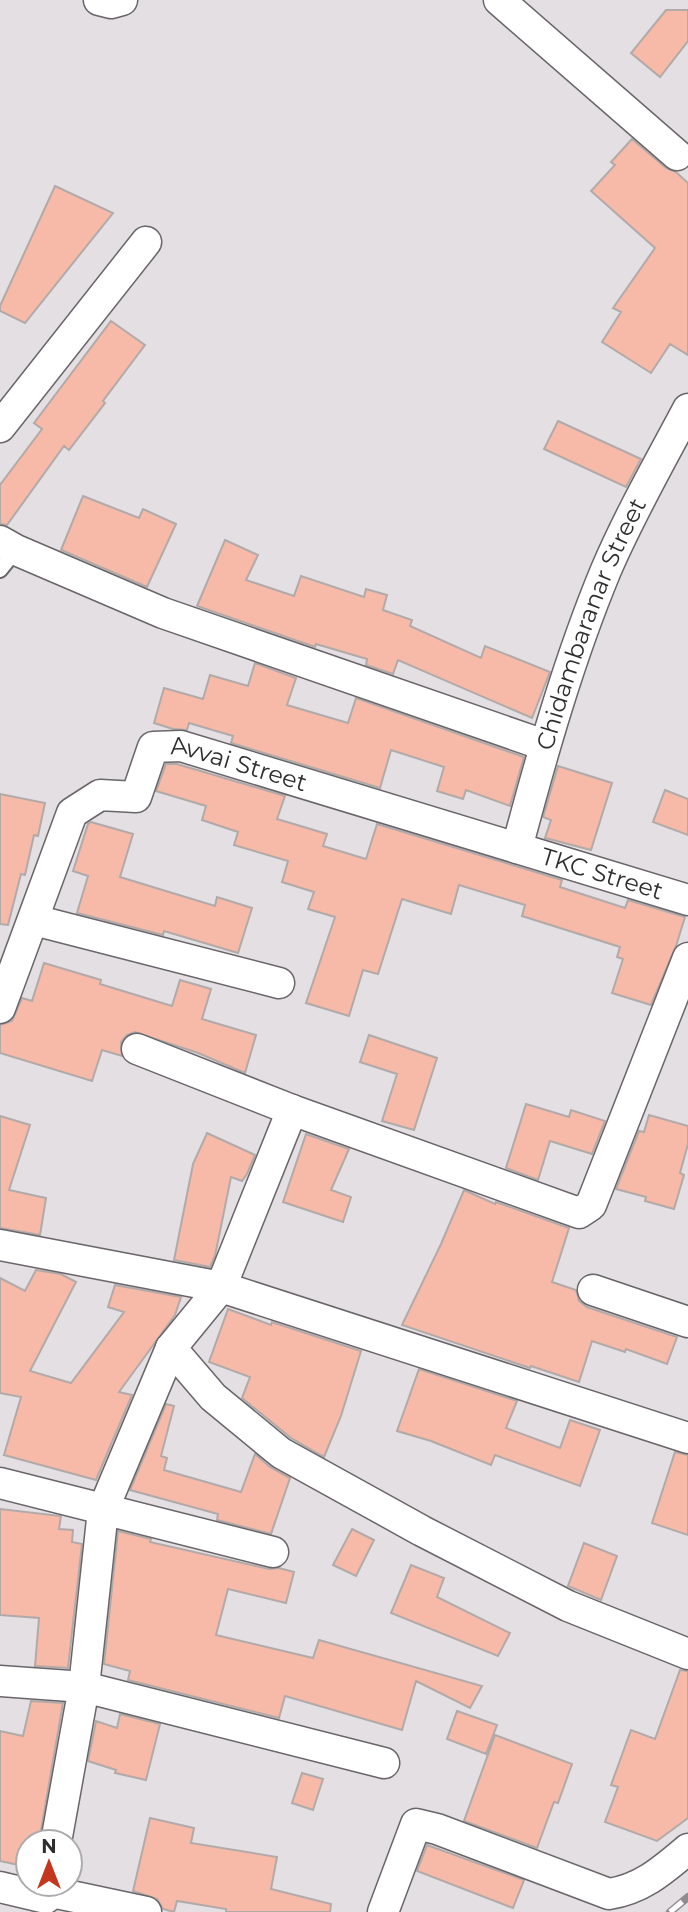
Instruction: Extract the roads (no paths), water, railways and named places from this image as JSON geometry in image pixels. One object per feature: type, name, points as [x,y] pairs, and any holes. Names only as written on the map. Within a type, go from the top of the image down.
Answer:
[{"type":"street","points":[[99,0],[122,0]]},
{"type":"street","points":[[499,0],[684,154]]},
{"type":"street","points":[[0,427],[146,242]]},
{"type":"street","name":"Chidambaranar Street","points":[[517,848],[544,745],[606,571],[631,515],[688,409]]},
{"type":"street","points":[[5,554],[163,613],[544,745]]},
{"type":"street","name":"Avvai Street","points":[[1,1005],[72,813],[100,795],[136,797],[153,747],[181,746],[517,848]]},
{"type":"street","name":"TKC Street","points":[[517,848],[688,900]]},
{"type":"street","points":[[34,920],[279,983]]},
{"type":"street","points":[[137,1049],[292,1110],[573,1212],[585,1210],[591,1205],[688,958]]},
{"type":"street","points":[[59,1828],[84,1687],[103,1510],[171,1348],[221,1287],[292,1110]]},
{"type":"street","points":[[0,1245],[221,1287],[688,1438]]},
{"type":"street","points":[[593,1290],[688,1322]]},
{"type":"street","points":[[171,1348],[213,1397],[281,1453],[422,1531],[568,1606],[688,1654]]},
{"type":"street","points":[[0,1483],[273,1552]]},
{"type":"street","points":[[0,1681],[84,1687],[384,1763]]},
{"type":"street","points":[[383,1912],[416,1824],[437,1829],[609,1894],[628,1891],[653,1878],[688,1849]]},
{"type":"street","points":[[58,1898],[146,1912]]},
{"type":"railway","points":[[670,1912],[688,1897]]}]
